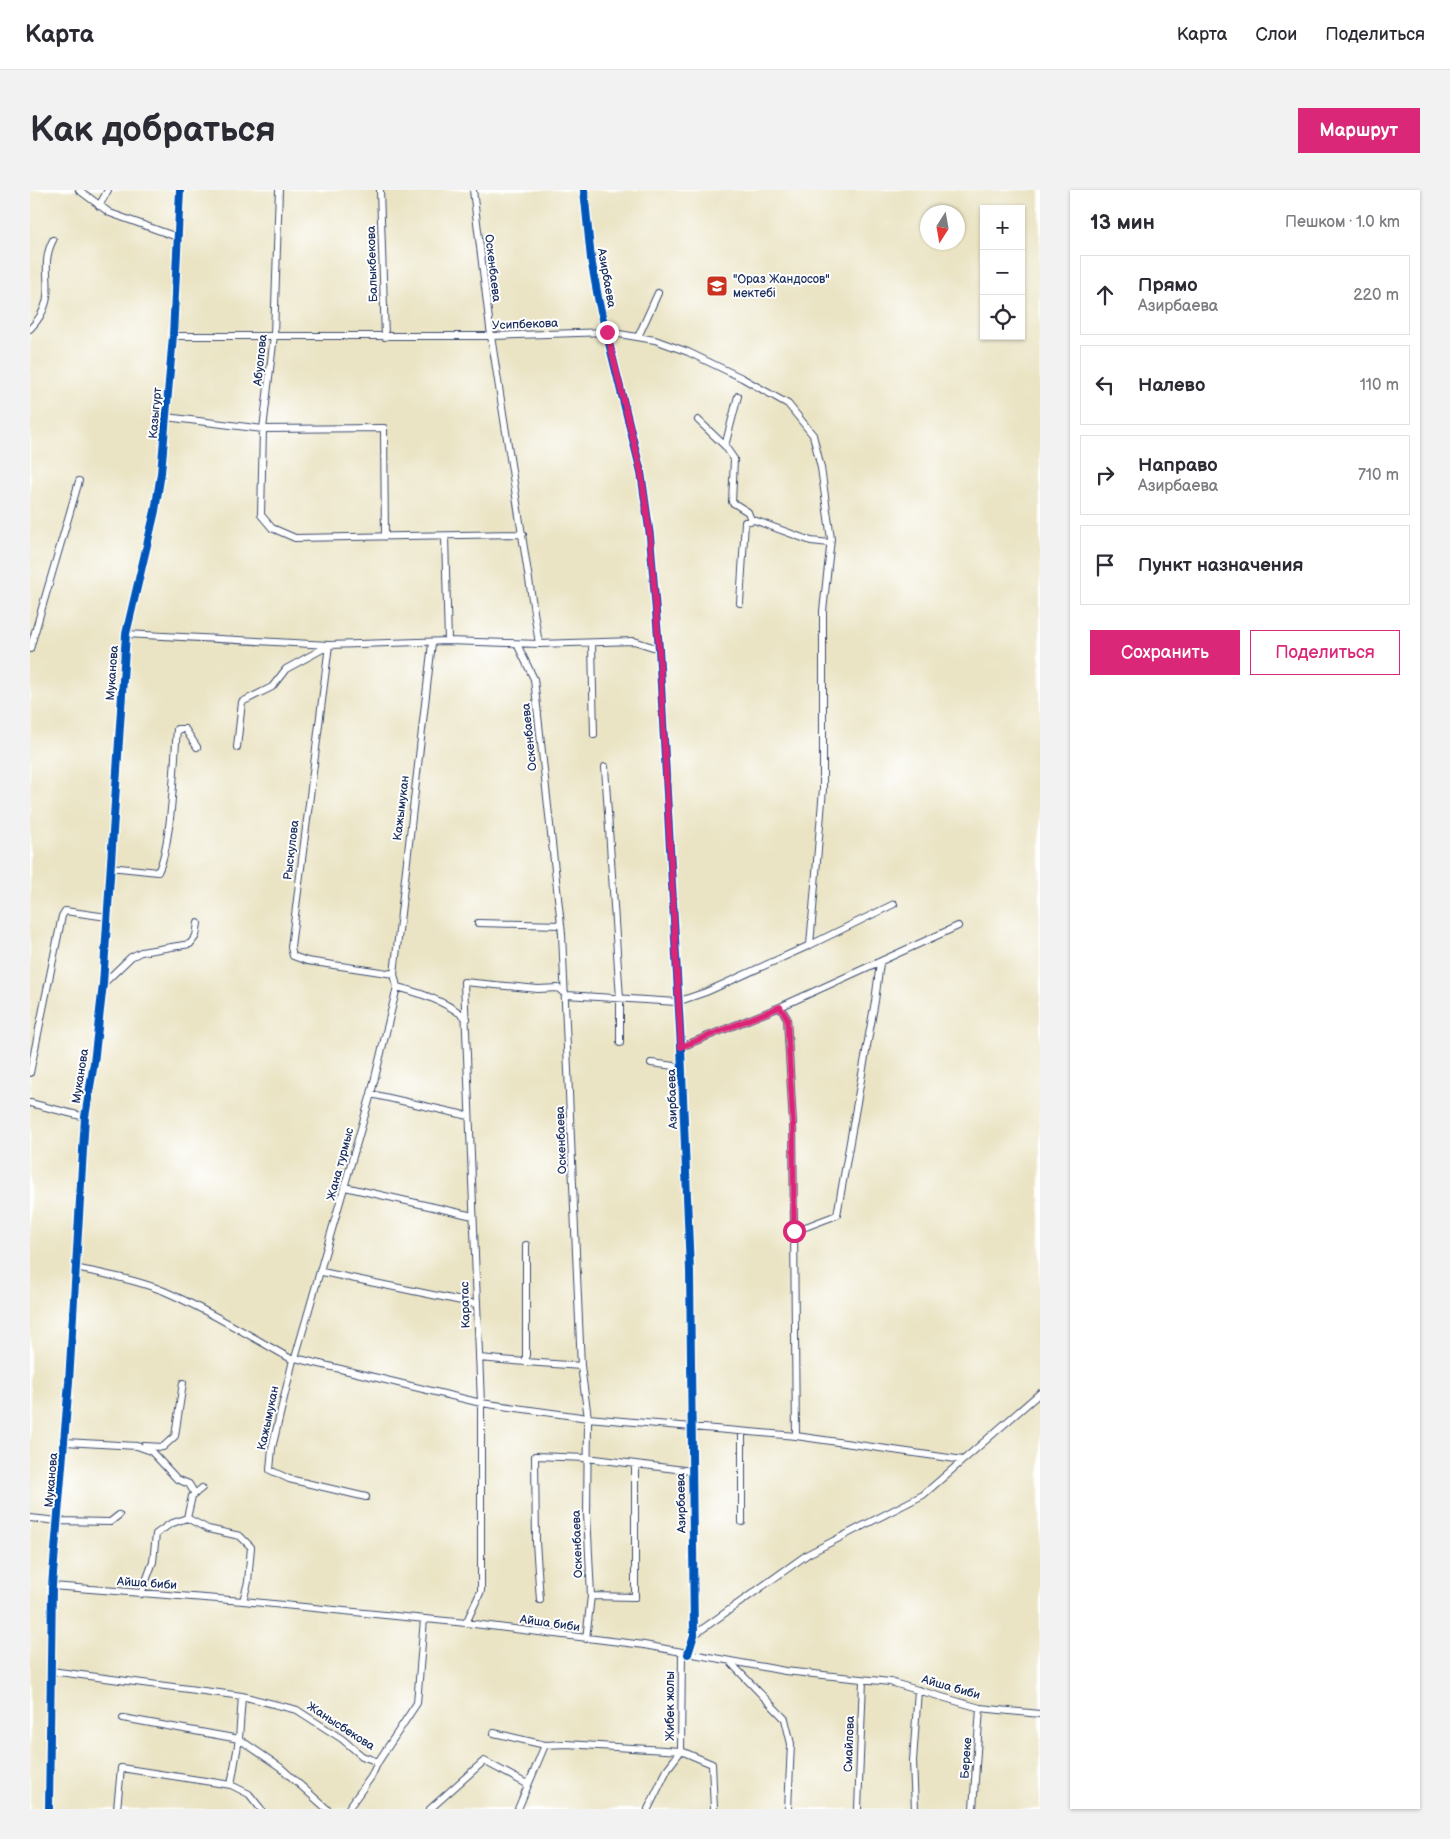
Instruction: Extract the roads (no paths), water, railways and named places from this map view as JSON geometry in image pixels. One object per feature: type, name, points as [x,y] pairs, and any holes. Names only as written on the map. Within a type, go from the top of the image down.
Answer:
[{"type":"street","points":[[79,190],[99,206],[137,224],[177,237]]},
{"type":"street","points":[[99,206],[108,190]]},
{"type":"street","name":"Казыгурт","points":[[126,634],[162,473],[173,336],[180,190]]},
{"type":"street","name":"Абуолова","points":[[279,190],[274,335],[263,429],[261,515],[272,528],[295,538],[385,537]]},
{"type":"street","name":"Балыкбекова","points":[[380,190],[385,336]]},
{"type":"street","name":"Оскенбаева","points":[[472,190],[491,336],[540,644]]},
{"type":"street","name":"Азирбаева","points":[[584,190],[591,258],[641,472],[650,536],[659,649],[682,1067],[690,1271],[694,1635],[685,1654]]},
{"type":"street","points":[[30,329],[42,316],[48,301],[48,248],[53,240]]},
{"type":"street","points":[[638,337],[658,293]]},
{"type":"street","name":"Усипбекова","points":[[173,336],[491,336],[607,332],[638,337],[688,352],[742,378],[788,404],[812,435],[821,468],[830,543],[823,611],[823,789],[810,945]]},
{"type":"street","points":[[725,446],[738,396]]},
{"type":"street","points":[[166,417],[263,429],[384,428],[385,537],[523,534]]},
{"type":"street","points":[[698,420],[725,446],[734,459],[732,502],[748,512],[751,520]]},
{"type":"street","points":[[30,650],[79,481]]},
{"type":"street","points":[[740,603],[745,522],[751,520],[761,522],[812,541],[830,543]]},
{"type":"street","points":[[445,537],[448,641]]},
{"type":"street","points":[[126,634],[329,645],[448,641],[517,644],[592,644],[634,641],[659,649]]},
{"type":"street","name":"Муканова","points":[[49,1809],[52,1586],[65,1442],[85,1117],[94,1062],[103,984],[126,634]]},
{"type":"street","name":"Кажымукан","points":[[394,974],[432,643]]},
{"type":"street","name":"Оскенбаева","points":[[517,644],[534,679],[561,925],[566,995],[581,1366],[588,1418],[587,1513],[591,1596],[586,1639]]},
{"type":"street","points":[[592,644],[594,735]]},
{"type":"street","points":[[237,747],[242,702],[272,687],[286,669],[329,645]]},
{"type":"street","name":"Рыскулова","points":[[329,645],[291,947],[293,956],[307,961],[394,974]]},
{"type":"street","points":[[110,867],[158,872],[163,858],[169,818],[177,729],[185,730],[197,747]]},
{"type":"street","points":[[605,768],[620,999],[620,1044]]},
{"type":"street","points":[[566,995],[677,1002],[706,992],[810,945],[894,904]]},
{"type":"street","points":[[30,1073],[62,916],[65,911],[107,917]]},
{"type":"street","points":[[103,984],[131,957],[141,952],[190,944],[196,936],[198,923]]},
{"type":"street","points":[[478,923],[561,925]]},
{"type":"street","points":[[681,1047],[780,1007],[958,926]]},
{"type":"street","points":[[794,1231],[837,1215],[874,1011],[880,963]]},
{"type":"street","name":"Жана турмыс","points":[[294,1359],[322,1272],[371,1094],[397,987],[394,974]]},
{"type":"street","name":"Каратас","points":[[466,1623],[481,1591],[481,1403],[469,1116],[467,1019],[464,982],[538,989],[558,988],[566,995]]},
{"type":"street","points":[[397,987],[419,992],[456,1010],[467,1019]]},
{"type":"street","points":[[780,1007],[787,1018],[793,1124],[796,1436]]},
{"type":"street","points":[[651,1063],[682,1067]]},
{"type":"street","points":[[371,1094],[469,1116]]},
{"type":"street","points":[[30,1104],[85,1117]]},
{"type":"street","points":[[345,1187],[473,1216]]},
{"type":"street","points":[[526,1245],[526,1362]]},
{"type":"street","points":[[75,1268],[113,1276],[162,1291],[191,1304],[294,1359],[481,1403],[588,1418],[796,1436],[962,1460]]},
{"type":"street","points":[[322,1272],[476,1304]]},
{"type":"street","points":[[478,1358],[552,1366],[581,1366]]},
{"type":"street","name":"Кажымукан","points":[[294,1359],[274,1438],[270,1470],[289,1479],[366,1497]]},
{"type":"street","points":[[65,1442],[163,1447],[175,1436],[183,1383]]},
{"type":"street","points":[[694,1635],[808,1554],[923,1495],[1040,1392]]},
{"type":"street","points":[[742,1432],[742,1522]]},
{"type":"street","points":[[137,1446],[152,1452],[176,1479],[189,1484],[194,1494]]},
{"type":"street","points":[[540,1600],[536,1542],[535,1456],[587,1458],[692,1470]]},
{"type":"street","points":[[591,1596],[635,1597],[635,1464]]},
{"type":"street","points":[[187,1518],[194,1494],[202,1488]]},
{"type":"street","points":[[30,1518],[58,1521],[110,1522],[119,1515]]},
{"type":"street","points":[[141,1594],[153,1562],[156,1534],[170,1524],[187,1518],[208,1529],[240,1536],[251,1547],[248,1582],[243,1600]]},
{"type":"street","name":"Айша биби","points":[[52,1586],[243,1600],[466,1623],[644,1645],[784,1671],[890,1682],[980,1708],[1040,1714]]},
{"type":"street","name":"Жанысбекова","points":[[51,1671],[242,1696],[297,1710],[342,1740],[362,1756],[378,1762],[416,1703],[424,1620]]},
{"type":"street","name":"Жибек жолы","points":[[648,1809],[668,1768],[681,1751],[685,1654]]},
{"type":"street","points":[[730,1661],[785,1719],[791,1744],[788,1809]]},
{"type":"street","name":"Смайлова","points":[[858,1809],[863,1680]]},
{"type":"street","points":[[915,1809],[913,1761],[918,1690]]},
{"type":"street","points":[[231,1785],[239,1739],[242,1696]]},
{"type":"street","name":"Береке","points":[[974,1809],[980,1708]]},
{"type":"street","points":[[123,1718],[239,1739],[280,1766],[327,1809]]},
{"type":"street","points":[[494,1733],[545,1745],[566,1744],[681,1751],[697,1756],[712,1764],[714,1809]]},
{"type":"street","points":[[518,1809],[545,1745]]},
{"type":"street","points":[[430,1809],[484,1761],[527,1784]]},
{"type":"street","points":[[348,1809],[371,1777],[378,1762]]},
{"type":"street","points":[[117,1809],[121,1768],[231,1785],[249,1794],[262,1809]]},
{"type":"place","name":"\"Ораз Жандосов\" мектебі","points":[[717,286]]}]
